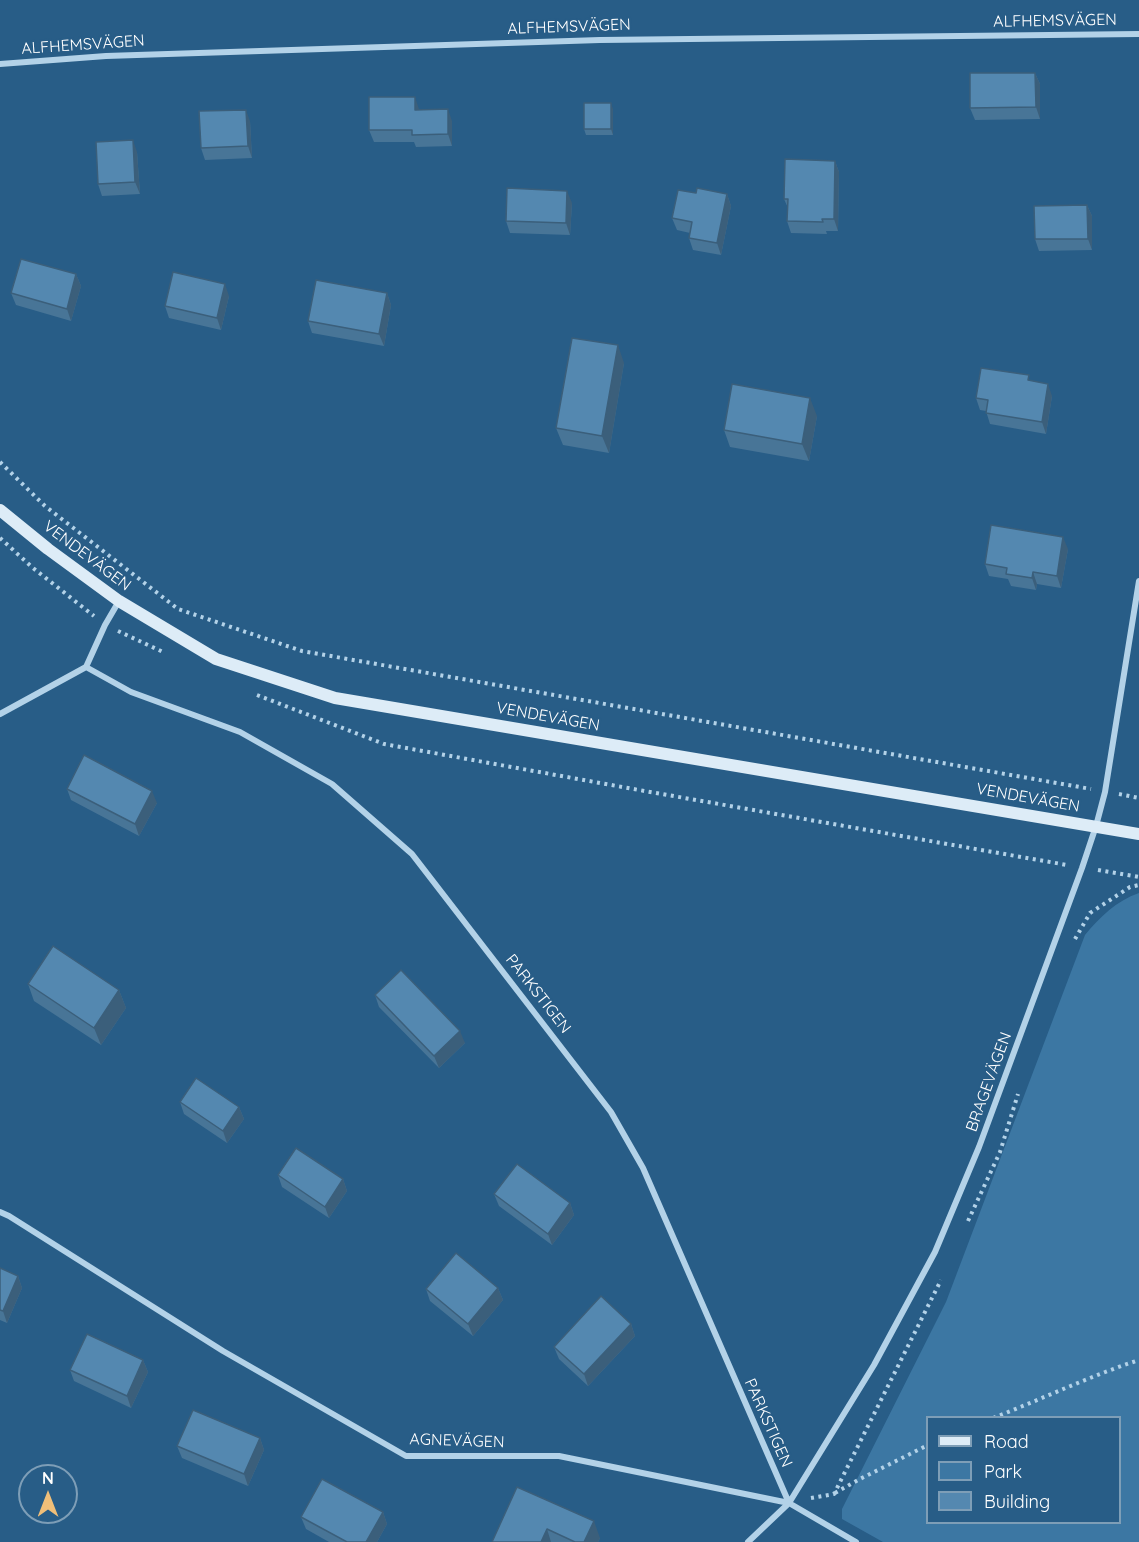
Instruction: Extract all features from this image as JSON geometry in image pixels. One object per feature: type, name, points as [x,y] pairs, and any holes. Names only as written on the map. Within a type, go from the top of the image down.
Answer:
[{"type":"street","name":"ALFHEMSVÄGEN","points":[[0,64],[106,56],[600,39],[1139,33]]},
{"type":"street","name":"VENDEVÄGEN","points":[[0,510],[48,549],[119,601],[216,659],[335,698],[1139,834]]},
{"type":"street","name":"BRAGEVÄGEN","points":[[748,1542],[789,1503],[874,1365],[935,1252],[983,1136],[1096,826],[1105,792],[1139,581]]},
{"type":"street","points":[[0,714],[86,667],[119,601]]},
{"type":"street","name":"PARKSTIGEN","points":[[86,667],[131,692],[240,732],[332,784],[412,854],[611,1112],[643,1168],[789,1503]]},
{"type":"street","name":"AGNEVÄGEN","points":[[0,1212],[223,1351],[406,1456],[559,1456],[789,1503],[856,1542]]},
{"type":"path","points":[[0,462],[45,506],[178,609],[303,651],[1139,798]]},
{"type":"path","points":[[998,1416],[1139,1360]]},
{"type":"path","points":[[834,1494],[926,1446]]},
{"type":"green space","points":[[1139,893],[1139,1542],[883,1542],[842,1519],[842,1509],[946,1302],[1085,935],[1109,910]]},
{"type":"building","points":[[970,73],[1035,73],[1036,107],[970,108]]},
{"type":"building","points":[[369,97],[415,97],[415,110],[448,109],[448,134],[412,135],[412,130],[369,130]]},
{"type":"building","points":[[584,103],[611,103],[611,129],[584,129]]},
{"type":"building","points":[[246,110],[248,146],[201,148],[199,111]]},
{"type":"building","points":[[133,140],[135,182],[98,184],[96,142]]},
{"type":"building","points":[[785,159],[835,161],[834,219],[822,219],[823,222],[787,221],[788,199],[784,199]]},
{"type":"building","points":[[507,188],[567,191],[566,223],[506,221]]},
{"type":"building","points":[[697,188],[727,194],[717,243],[689,238],[692,222],[672,218],[678,190],[696,193]]},
{"type":"building","points":[[1087,205],[1088,239],[1035,239],[1034,206]]},
{"type":"building","points":[[21,259],[76,274],[67,309],[11,293]]},
{"type":"building","points":[[173,272],[225,284],[217,318],[165,306]]},
{"type":"building","points":[[316,280],[387,293],[379,334],[308,321]]},
{"type":"building","points":[[572,338],[618,345],[602,436],[556,428]]},
{"type":"building","points":[[981,368],[1029,375],[1028,380],[1048,384],[1042,422],[986,413],[988,400],[976,398]]},
{"type":"building","points":[[732,384],[810,398],[802,444],[724,430]]},
{"type":"building","points":[[991,525],[1063,537],[1057,576],[1033,572],[1032,578],[1006,574],[1007,568],[985,564]]},
{"type":"building","points":[[84,755],[152,791],[135,824],[67,789]]},
{"type":"building","points":[[53,946],[119,990],[94,1028],[28,984]]},
{"type":"building","points":[[401,970],[460,1031],[434,1056],[375,995]]},
{"type":"building","points":[[196,1078],[239,1107],[223,1131],[180,1102]]},
{"type":"building","points":[[296,1148],[343,1179],[325,1207],[278,1175]]},
{"type":"building","points":[[517,1164],[570,1203],[548,1234],[494,1194]]},
{"type":"building","points":[[456,1253],[498,1288],[468,1324],[426,1289]]},
{"type":"building","points":[[0,1268],[18,1276],[3,1311],[0,1310]]},
{"type":"building","points":[[601,1296],[631,1324],[584,1374],[554,1347]]},
{"type":"building","points":[[87,1334],[143,1360],[127,1396],[70,1370]]},
{"type":"building","points":[[193,1410],[260,1438],[244,1474],[177,1446]]},
{"type":"building","points":[[322,1479],[383,1512],[366,1542],[347,1542],[301,1517]]},
{"type":"building","points":[[517,1487],[594,1521],[584,1542],[575,1542],[547,1529],[541,1542],[492,1542]]}]
